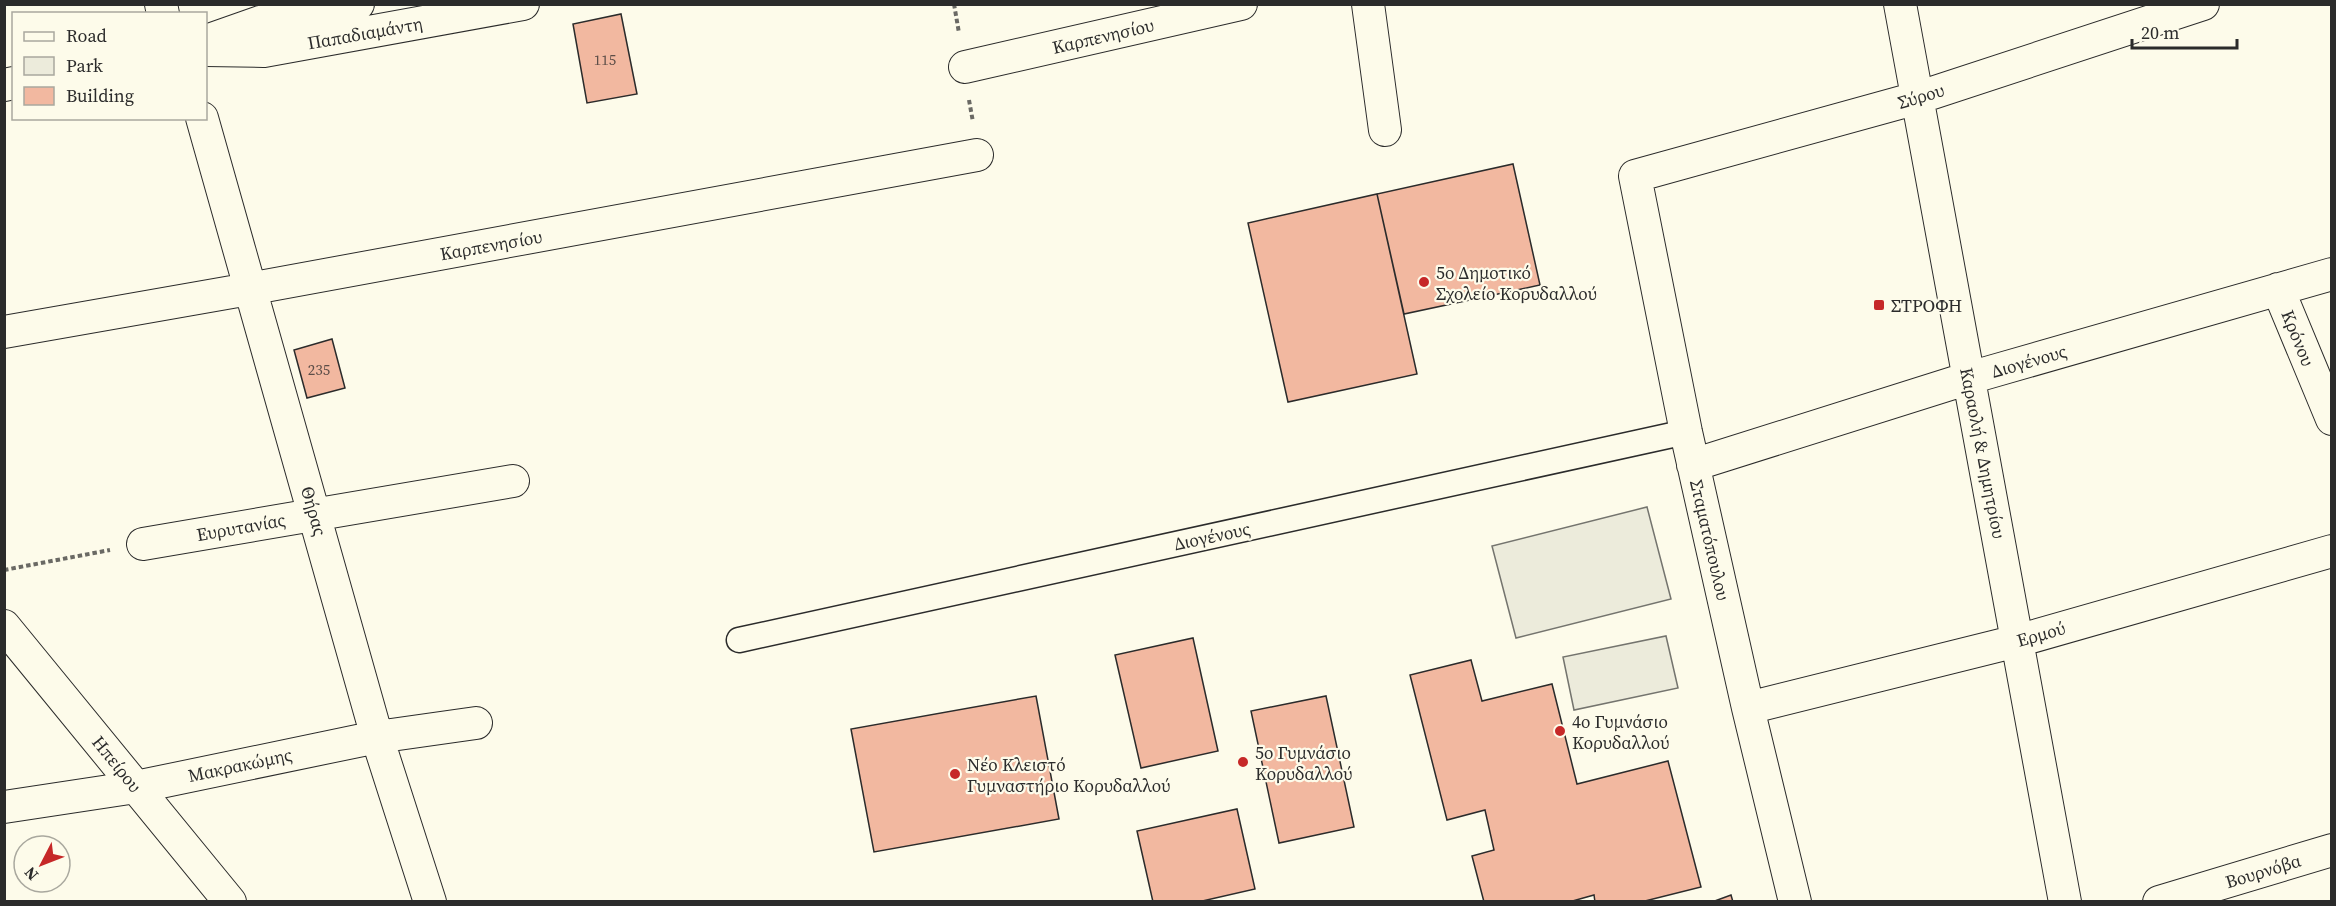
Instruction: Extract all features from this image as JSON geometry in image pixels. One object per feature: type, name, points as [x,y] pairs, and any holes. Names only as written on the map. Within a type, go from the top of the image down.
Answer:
[{"type":"street","name":"Παπαδιαμάντη","points":[[207,41],[260,22],[358,4]]},
{"type":"street","name":"Παπαδιαμάντη","points":[[207,50],[264,51],[523,4]]},
{"type":"street","name":"Καρπενησίου","points":[[965,67],[1241,4]]},
{"type":"street","points":[[1368,4],[1385,130]]},
{"type":"street","name":"Καραολή & Δημητρίου","points":[[1900,4],[2065,902]]},
{"type":"street","name":"Σύρου","points":[[1635,176],[1917,98],[2203,4]]},
{"type":"street","name":"Θήρας","points":[[203,120],[377,737],[430,902]]},
{"type":"street","name":"Καρπενησίου","points":[[4,332],[249,290],[977,155]]},
{"type":"street","name":"Σταματόπουλου","points":[[1635,176],[1693,465],[1795,902]]},
{"type":"street","name":"Διογένους","points":[[1693,465],[1969,378],[2331,274]]},
{"type":"street","name":"Κρόνου","points":[[2278,289],[2331,419]]},
{"type":"street","name":"Διογένους","points":[[739,640],[1686,432]]},
{"type":"street","name":"Ευρυτανίας","points":[[143,544],[513,481]]},
{"type":"street","name":"Ερμού","points":[[1748,708],[2017,641],[2331,551]]},
{"type":"street","name":"Ηπείρου","points":[[4,626],[230,902]]},
{"type":"street","name":"Μακρακώμης","points":[[4,807],[136,787],[377,737],[476,723]]},
{"type":"street","name":"Βουρνόβα","points":[[2159,902],[2216,894],[2331,850]]},
{"type":"path","points":[[4,570],[143,544]]},
{"type":"green space","points":[[1647,507],[1671,599],[1516,638],[1492,546]]},
{"type":"green space","points":[[1666,636],[1678,688],[1574,710],[1563,657]]},
{"type":"building","points":[[621,14],[637,94],[587,103],[573,24]]},
{"type":"building","points":[[1513,164],[1540,285],[1404,314],[1377,194]]},
{"type":"building","points":[[1377,194],[1417,374],[1288,402],[1248,223]]},
{"type":"building","points":[[332,339],[345,388],[307,398],[294,350]]},
{"type":"building","points":[[1193,638],[1218,751],[1141,768],[1115,655]]},
{"type":"building","points":[[1471,660],[1482,701],[1552,684],[1577,784],[1668,761],[1701,887],[1641,902],[1595,902],[1594,895],[1569,902],[1484,902],[1472,856],[1494,850],[1485,810],[1447,820],[1410,675]]},
{"type":"building","name":"Νέο Κλειστό Γυμναστήριο Κορυδαλλού","points":[[1036,696],[1059,819],[874,852],[851,729]]},
{"type":"building","points":[[1326,696],[1354,827],[1279,843],[1251,711]]},
{"type":"building","points":[[1237,809],[1255,889],[1198,902],[1153,902],[1137,831]]},
{"type":"building","points":[[1731,895],[1733,902],[1712,902]]},
{"type":"place","name":"5ο Δημοτικό Σχολείο Κορυδαλλού","points":[[1424,282]]},
{"type":"place","name":"ΣΤΡΟΦΗ","points":[[1879,305]]},
{"type":"place","name":"4ο Γυμνάσιο Κορυδαλλού","points":[[1560,731]]},
{"type":"place","name":"5ο Γυμνάσιο Κορυδαλλού","points":[[1243,762]]},
{"type":"place","name":"Νέο Κλειστό Γυμναστήριο Κορυδαλλού","points":[[955,774]]}]
